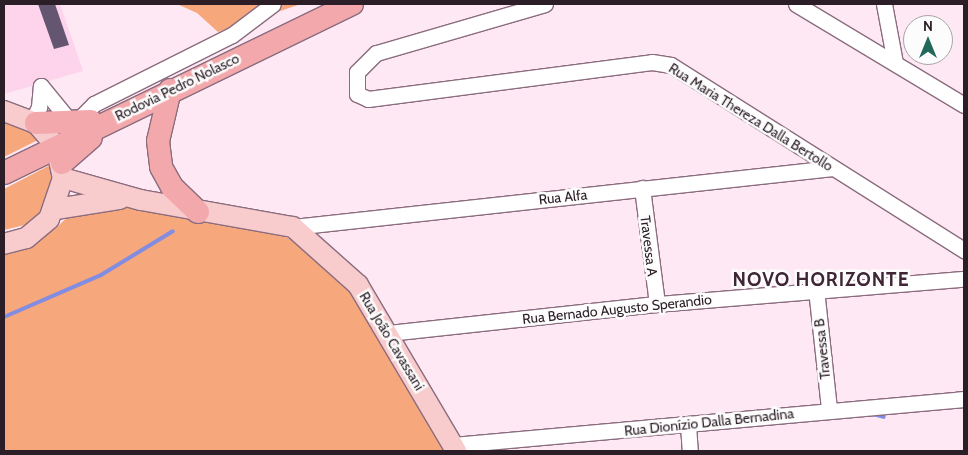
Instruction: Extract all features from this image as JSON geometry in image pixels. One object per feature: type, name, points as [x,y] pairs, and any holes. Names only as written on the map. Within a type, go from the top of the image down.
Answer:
[{"type":"highway","name":"Rodovia Pedro Nolasco","points":[[4,173],[60,162],[114,117],[352,4]]},
{"type":"highway","points":[[170,90],[159,158],[172,187],[198,212]]},
{"type":"highway","points":[[34,122],[73,125],[114,117]]},
{"type":"main road","points":[[4,111],[34,122],[60,162],[141,200]]},
{"type":"main road","points":[[4,244],[40,228],[56,209],[60,162]]},
{"type":"main road","points":[[56,209],[95,200],[141,200]]},
{"type":"main road","name":"Rua João Cavassani","points":[[141,200],[198,212],[293,227],[344,268],[389,334],[455,448]]},
{"type":"street","points":[[34,122],[39,107],[41,86],[73,125],[94,104],[232,35],[273,4]]},
{"type":"street","name":"Rua Maria Thereza Dalla Bertollo","points":[[545,4],[376,53],[360,67],[356,80],[359,97],[368,99],[664,63],[964,250]]},
{"type":"street","points":[[884,4],[895,63]]},
{"type":"street","points":[[799,5],[964,105]]},
{"type":"street","name":"Rua Alfa","points":[[293,227],[833,168]]},
{"type":"street","name":"Travessa A","points":[[642,188],[656,304]]},
{"type":"street","name":"Rua Bernado Augusto Sperandio","points":[[389,334],[656,304],[816,289],[964,279]]},
{"type":"street","name":"Travessa B","points":[[816,289],[829,409]]},
{"type":"street","name":"Rua Dionízio Dalla Bernadina","points":[[455,448],[829,409],[964,399]]},
{"type":"street","points":[[688,425],[690,451]]},
{"type":"shaded area","points":[[4,4],[60,4],[83,71],[4,94]]},
{"type":"shaded area","points":[[177,4],[301,4],[218,32],[197,13]]},
{"type":"shaded area","points":[[4,119],[13,119],[40,139],[4,157]]},
{"type":"shaded area","points":[[52,164],[54,180],[39,213],[25,225],[4,230],[4,189]]},
{"type":"shaded area","points":[[107,202],[269,229],[317,252],[349,278],[453,451],[4,451],[4,250],[56,228],[76,209]]},
{"type":"building","points":[[38,4],[55,4],[69,45],[54,49]]},
{"type":"waterway","points":[[4,317],[101,275],[173,231]]},
{"type":"waterway","points":[[873,414],[884,417]]},
{"type":"district","name":"NOVO HORIZONTE","points":[[821,280]]}]
